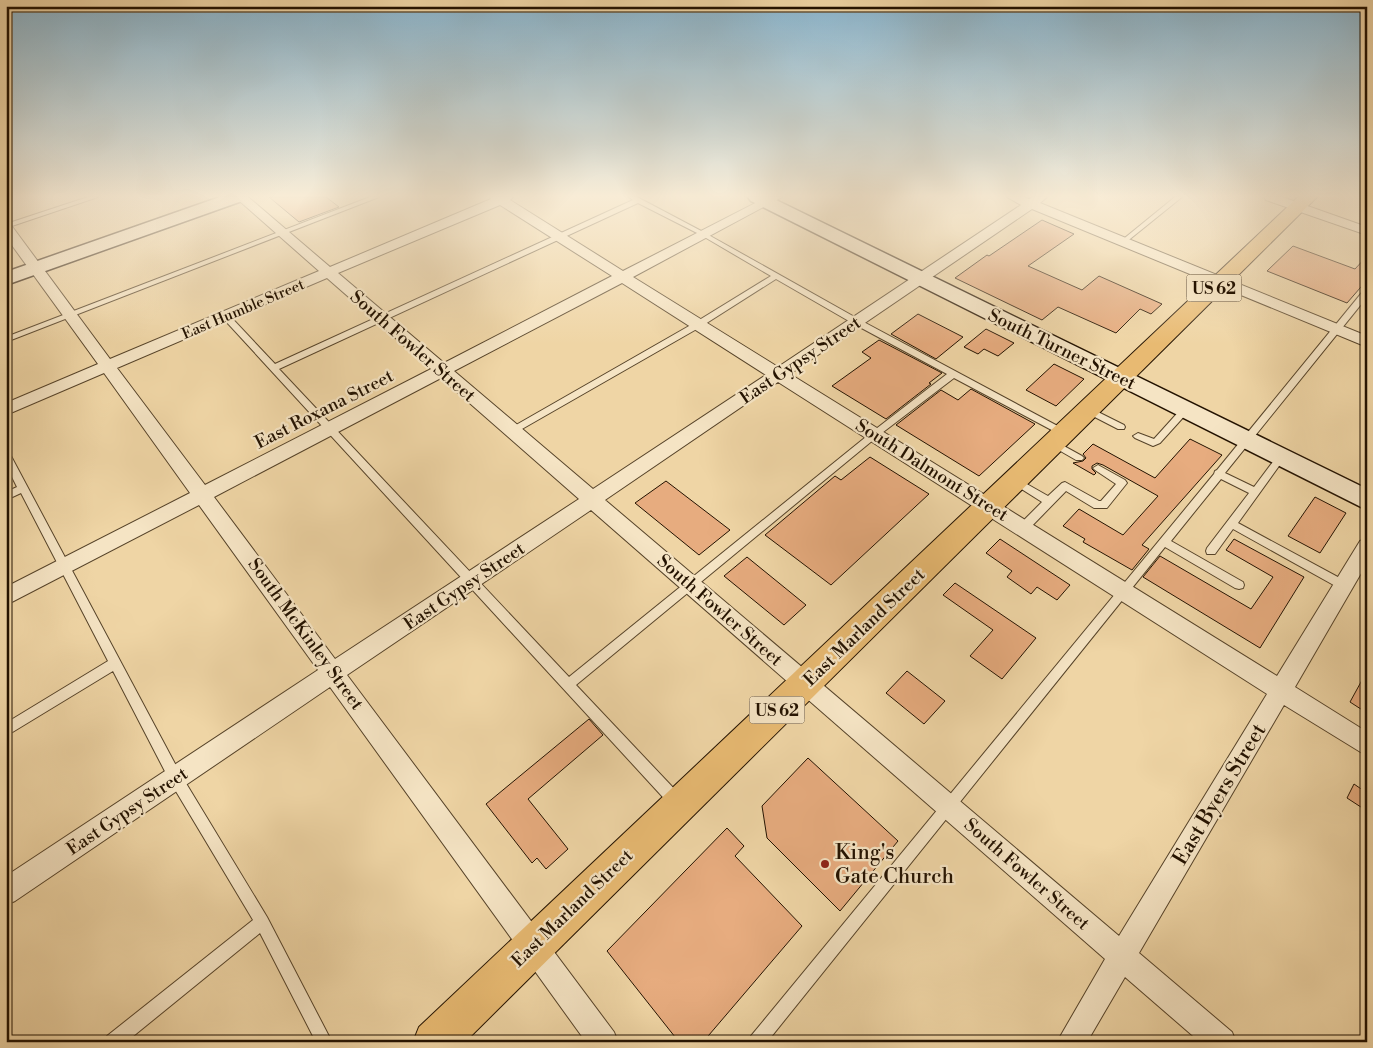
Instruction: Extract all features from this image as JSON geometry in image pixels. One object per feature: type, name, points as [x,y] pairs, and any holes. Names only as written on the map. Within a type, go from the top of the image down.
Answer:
[{"type":"highway","name":"US 62","points":[[1121,378],[1257,246]]},
{"type":"highway","name":"East Marland Street","points":[[434,1042],[1015,480],[1066,445],[1088,410],[1121,378]]},
{"type":"main road","points":[[6,279],[99,246]]},
{"type":"main road","name":"South Turner Street","points":[[857,246],[1367,500]]},
{"type":"street","name":"South McKinley Street","points":[[20,246],[604,1042]]},
{"type":"street","name":"South Fowler Street","points":[[297,246],[1222,1042]]},
{"type":"street","name":"East Humble Street","points":[[6,409],[390,246]]},
{"type":"street","name":"South Dalmont Street","points":[[575,246],[1367,745]]},
{"type":"street","name":"East Roxana Street","points":[[6,597],[681,246]]},
{"type":"street","name":"East Gypsy Street","points":[[6,892],[970,246]]},
{"type":"street","points":[[1132,246],[1367,342]]},
{"type":"street","name":"East Byers Street","points":[[1071,1042],[1367,546]]},
{"type":"lane","points":[[6,340],[249,246]]},
{"type":"lane","points":[[274,368],[538,246]]},
{"type":"lane","points":[[724,246],[857,322],[953,374],[1066,445]]},
{"type":"lane","points":[[512,431],[699,324],[775,276]]},
{"type":"lane","points":[[757,1042],[1367,292]]},
{"type":"lane","points":[[225,316],[680,804]]},
{"type":"lane","points":[[569,684],[692,586],[875,434],[953,374]]},
{"type":"lane","points":[[1088,410],[1121,427]]},
{"type":"lane","points":[[1138,436],[1153,443],[1157,441],[1185,410]]},
{"type":"lane","points":[[6,456],[176,779],[262,922],[324,1042]]},
{"type":"lane","points":[[1211,551],[1281,458]]},
{"type":"lane","points":[[1023,528],[1065,486],[1098,505],[1104,505],[1122,483],[1098,468]]},
{"type":"lane","points":[[1218,473],[1255,492]]},
{"type":"lane","points":[[1015,480],[1049,501]]},
{"type":"lane","points":[[6,496],[23,488]]},
{"type":"lane","points":[[1232,524],[1343,585]]},
{"type":"lane","points":[[1163,541],[1239,585]]},
{"type":"lane","points":[[6,730],[115,663]]},
{"type":"lane","points":[[113,1042],[262,922]]},
{"type":"building","points":[[1004,246],[1057,246],[1028,266],[1082,290],[1099,276],[1162,304],[1151,314],[1140,309],[1116,333],[1058,307],[1042,320],[955,278],[987,255],[989,256]]},
{"type":"building","points":[[1293,246],[1355,269],[1367,256],[1367,280],[1347,303],[1267,271]]},
{"type":"building","points":[[918,314],[963,337],[936,359],[891,334]]},
{"type":"building","points":[[986,329],[1014,343],[998,356],[984,349],[978,354],[964,347]]},
{"type":"building","points":[[879,340],[942,373],[929,383],[931,384],[886,419],[832,386],[871,358],[862,352]]},
{"type":"building","points":[[1054,364],[1084,379],[1056,406],[1026,390]]},
{"type":"building","points":[[971,389],[1035,424],[979,476],[896,425],[941,390],[958,400]]},
{"type":"building","points":[[1190,439],[1222,455],[1142,545],[1149,549],[1132,570],[1083,542],[1085,539],[1063,526],[1079,509],[1123,535],[1158,496],[1103,465],[1097,463],[1092,466],[1096,473],[1094,475],[1073,463],[1083,461],[1086,458],[1083,454],[1093,444],[1155,478]]},
{"type":"building","points":[[870,457],[929,494],[831,585],[765,535],[835,476],[841,480]]},
{"type":"building","points":[[666,481],[730,530],[699,555],[635,503]]},
{"type":"building","points":[[1315,497],[1346,513],[1320,553],[1288,536]]},
{"type":"building","points":[[1000,539],[1070,585],[1057,600],[1037,587],[1031,594],[1007,577],[1012,571],[986,553]]},
{"type":"building","points":[[1234,539],[1304,577],[1260,648],[1143,577],[1160,556],[1251,609],[1273,577],[1226,550]]},
{"type":"building","points":[[747,557],[806,605],[784,625],[724,576]]},
{"type":"building","points":[[955,583],[1036,638],[1002,679],[970,656],[993,630],[943,595]]},
{"type":"building","points":[[907,671],[945,701],[924,724],[886,693]]},
{"type":"building","points":[[1367,671],[1367,713],[1350,702]]},
{"type":"building","points":[[589,719],[603,735],[528,799],[568,849],[546,869],[537,858],[532,863],[486,804]]},
{"type":"building","points":[[808,758],[898,841],[840,911],[767,838],[762,806]]},
{"type":"building","points":[[1354,784],[1367,793],[1367,811],[1347,798]]},
{"type":"building","points":[[727,828],[744,846],[735,856],[802,926],[703,1042],[679,1042],[607,951]]},
{"type":"place","name":"King's Gate Church","points":[[825,864]]}]
